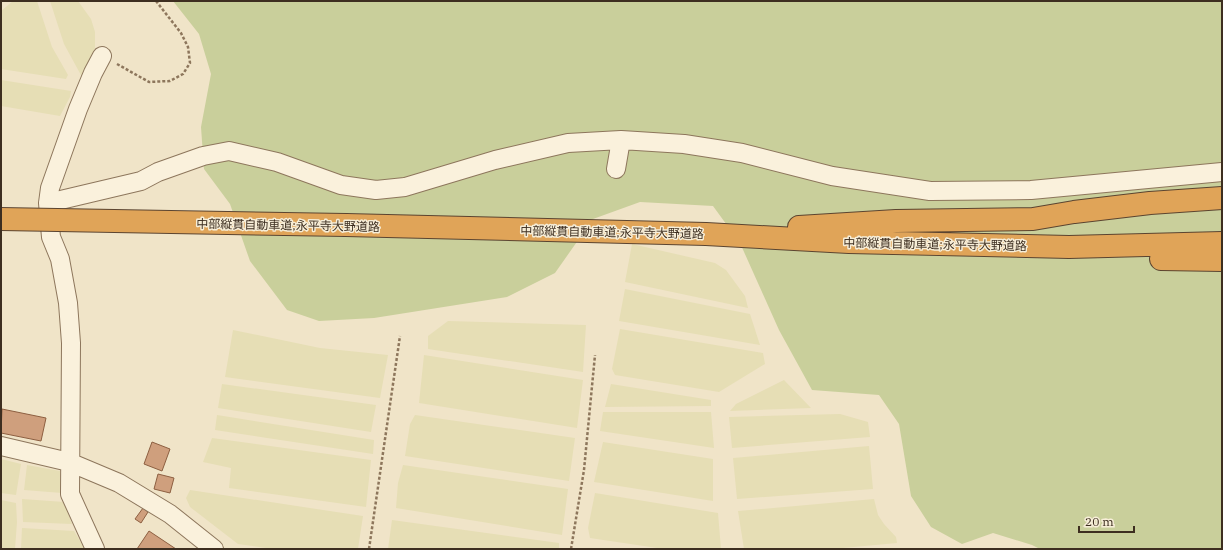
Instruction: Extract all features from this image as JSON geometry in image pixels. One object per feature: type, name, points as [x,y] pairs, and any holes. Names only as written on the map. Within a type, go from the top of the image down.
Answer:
[{"type":"highway","points":[[706,234],[896,221],[1033,219],[1074,212],[1143,204],[1222,198]]},
{"type":"highway","name":"中部縦貫自動車道;永平寺大野道路","points":[[1,220],[346,225],[706,234],[848,242],[1069,247],[1222,243]]},
{"type":"highway","points":[[848,242],[1028,258],[1222,260]]},
{"type":"street","points":[[95,549],[70,494],[70,343],[68,303],[60,259],[51,237],[48,203],[50,188],[78,109],[102,56]]},
{"type":"street","points":[[48,203],[141,181],[158,172],[203,156],[229,151],[277,162],[341,185],[376,190],[405,187],[495,160],[568,143],[621,140],[684,144],[742,153],[832,176],[930,191],[1031,190],[1222,172]]},
{"type":"street","points":[[616,169],[621,140]]},
{"type":"street","points":[[1,446],[69,462],[119,483],[170,514],[214,549]]},
{"type":"path","points":[[102,56],[149,82],[170,81],[183,74],[190,63],[188,47],[181,33],[156,1]]},
{"type":"path","points":[[369,549],[400,336]]},
{"type":"path","points":[[571,549],[584,470],[595,355]]},
{"type":"shaded area","points":[[13,1],[37,1],[52,47],[68,75],[66,79],[1,69],[1,11]]},
{"type":"shaded area","points":[[50,1],[78,1],[91,19],[95,32],[95,48],[82,77],[64,44]]},
{"type":"shaded area","points":[[1,80],[71,91],[70,97],[60,116],[1,106]]},
{"type":"shaded area","points":[[632,244],[715,263],[726,270],[745,296],[748,308],[625,282]]},
{"type":"shaded area","points":[[625,289],[750,314],[760,345],[619,321]]},
{"type":"shaded area","points":[[448,321],[586,325],[583,372],[428,349],[428,336]]},
{"type":"shaded area","points":[[620,329],[763,353],[765,364],[719,392],[615,375],[612,369]]},
{"type":"shaded area","points":[[233,330],[320,348],[388,355],[380,398],[225,377]]},
{"type":"shaded area","points":[[424,355],[583,380],[577,428],[419,403]]},
{"type":"shaded area","points":[[784,380],[811,408],[730,411],[736,404]]},
{"type":"shaded area","points":[[222,384],[376,405],[371,432],[218,408]]},
{"type":"shaded area","points":[[611,384],[711,400],[711,406],[605,407]]},
{"type":"shaded area","points":[[603,412],[711,412],[714,448],[600,431]]},
{"type":"shaded area","points":[[840,414],[868,422],[870,437],[732,448],[729,417]]},
{"type":"shaded area","points":[[217,415],[374,440],[373,454],[215,430]]},
{"type":"shaded area","points":[[415,415],[575,438],[569,481],[405,456],[410,424]]},
{"type":"shaded area","points":[[212,438],[371,460],[366,507],[229,488],[231,468],[203,462]]},
{"type":"shaded area","points":[[603,442],[713,459],[713,501],[594,482]]},
{"type":"shaded area","points":[[869,446],[873,489],[737,499],[733,458]]},
{"type":"shaded area","points":[[1,459],[21,464],[16,495],[1,493]]},
{"type":"shaded area","points":[[27,465],[60,471],[62,493],[24,490]]},
{"type":"shaded area","points":[[403,465],[568,489],[562,535],[396,508],[398,483]]},
{"type":"shaded area","points":[[190,490],[363,516],[358,549],[273,549],[238,544],[190,507],[186,498]]},
{"type":"shaded area","points":[[595,493],[718,513],[721,549],[664,549],[590,538],[588,528]]},
{"type":"shaded area","points":[[22,499],[64,502],[72,524],[23,522]]},
{"type":"shaded area","points":[[874,499],[878,515],[896,537],[897,543],[832,549],[744,549],[738,511]]},
{"type":"shaded area","points":[[1,500],[16,503],[17,522],[15,549],[1,549]]},
{"type":"shaded area","points":[[392,520],[559,543],[559,549],[388,549]]},
{"type":"shaded area","points":[[22,528],[74,531],[85,549],[21,549]]},
{"type":"green space","points":[[173,1],[1222,1],[1222,549],[1040,549],[1032,545],[993,533],[962,544],[931,527],[911,496],[899,424],[879,395],[812,390],[779,330],[740,243],[713,206],[640,202],[593,219],[555,273],[507,297],[374,318],[319,321],[287,310],[250,261],[230,204],[204,169],[201,127],[211,74],[199,34]]},
{"type":"building","points":[[2,409],[46,418],[41,441],[1,433]]},
{"type":"building","points":[[152,442],[170,449],[162,471],[144,464]]},
{"type":"building","points":[[158,474],[174,478],[170,493],[154,489]]},
{"type":"building","points":[[143,508],[148,512],[141,523],[135,519]]},
{"type":"building","points":[[149,531],[176,549],[137,549]]}]
